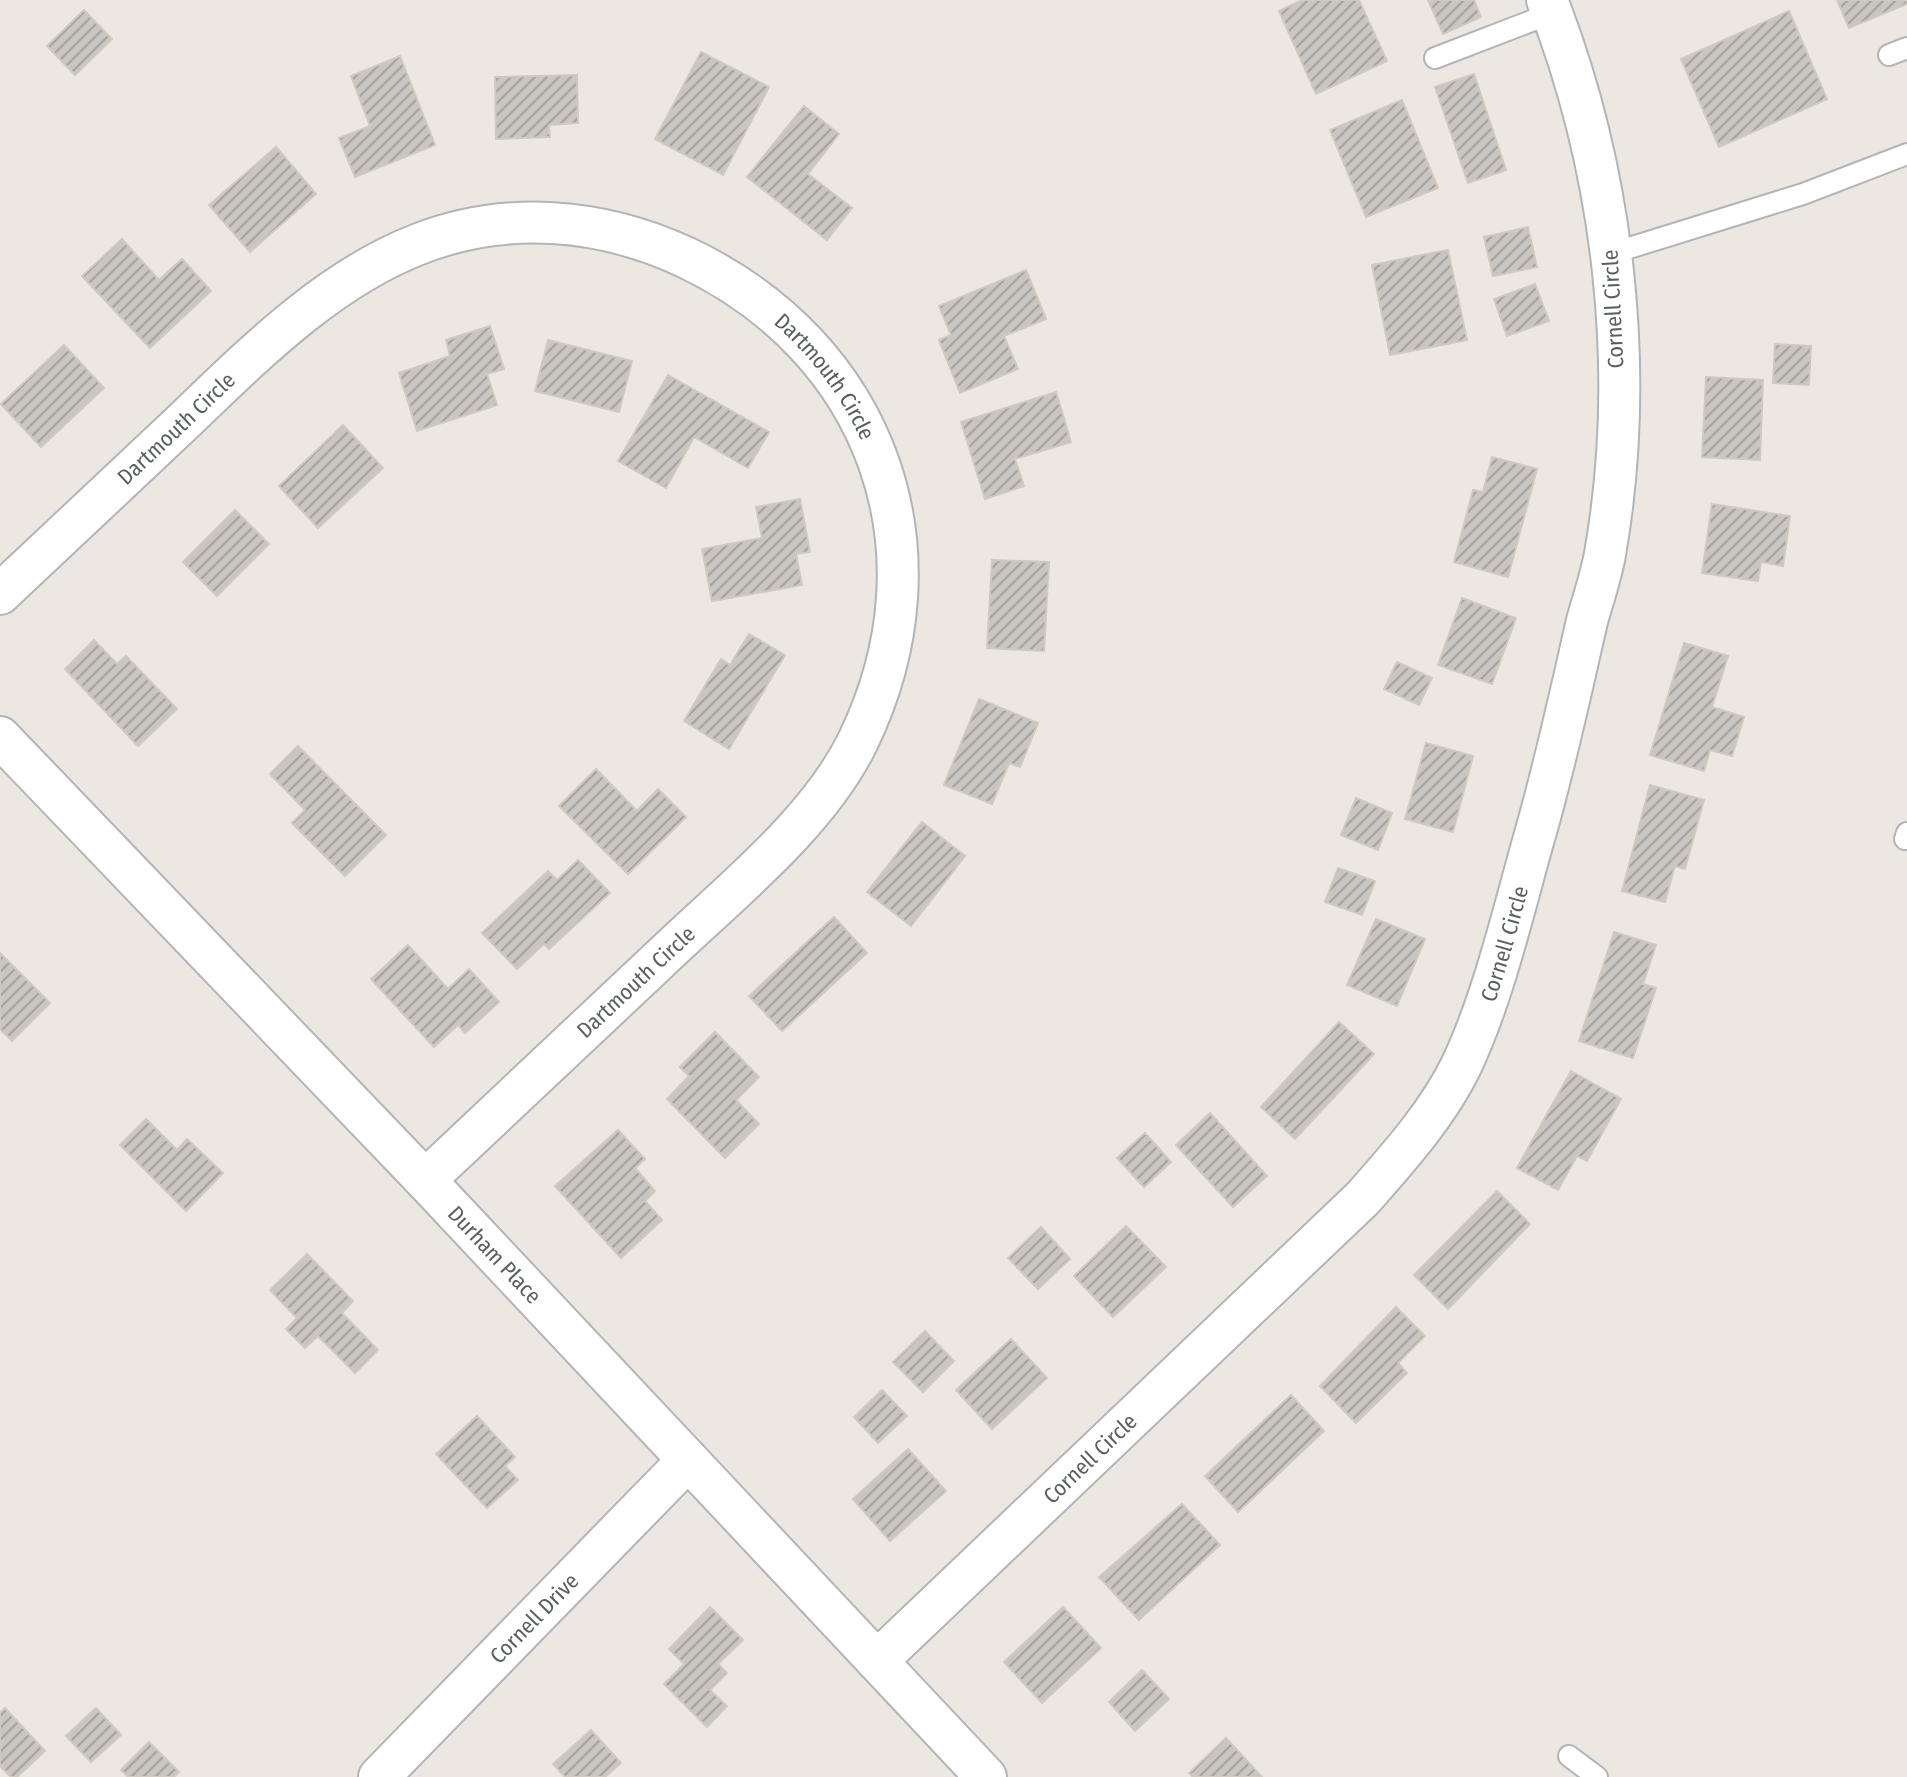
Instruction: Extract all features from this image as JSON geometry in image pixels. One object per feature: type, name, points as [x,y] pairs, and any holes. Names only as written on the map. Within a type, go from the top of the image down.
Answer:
[{"type":"street","name":"Cornell Circle","points":[[877,1661],[1363,1198],[1434,1112],[1461,1065],[1501,955],[1548,789],[1605,555],[1614,469],[1617,399],[1613,253],[1581,98],[1549,6]]},
{"type":"street","name":"Dartmouth Circle","points":[[0,594],[218,389],[334,290],[418,244],[459,232],[508,223],[560,222],[618,232],[662,247],[714,271],[759,300],[804,340],[840,381],[866,425],[884,473],[896,526],[895,632],[880,689],[857,742],[829,791],[740,885],[425,1180]]},
{"type":"street","name":"Durham Place","points":[[0,737],[425,1180],[986,1777]]},
{"type":"street","name":"Cornell Drive","points":[[379,1777],[688,1460]]},
{"type":"lane","points":[[1435,58],[1549,6]]},
{"type":"lane","points":[[1613,253],[1803,194],[1907,154]]},
{"type":"lane","points":[[1569,1756],[1597,1777]]},
{"type":"building","points":[[1302,0],[1359,0],[1387,61],[1316,94],[1279,11]]},
{"type":"building","points":[[1428,0],[1474,0],[1481,17],[1443,34]]},
{"type":"building","points":[[1837,0],[1907,0],[1907,4],[1849,28]]},
{"type":"building","points":[[84,10],[112,39],[75,75],[47,46]]},
{"type":"building","points":[[1789,11],[1827,99],[1719,147],[1681,59]]},
{"type":"building","points":[[701,52],[769,87],[723,175],[655,139]]},
{"type":"building","points":[[400,56],[435,145],[355,177],[339,138],[370,126],[351,76]]},
{"type":"building","points":[[1474,74],[1506,170],[1468,183],[1435,87]]},
{"type":"building","points":[[577,75],[578,123],[549,125],[550,137],[496,139],[495,77]]},
{"type":"building","points":[[1402,100],[1438,188],[1366,217],[1330,130]]},
{"type":"building","points":[[804,106],[839,134],[808,174],[852,208],[827,240],[747,177]]},
{"type":"building","points":[[276,147],[316,194],[250,252],[209,205]]},
{"type":"building","points":[[1528,227],[1537,267],[1493,276],[1484,237]]},
{"type":"building","points":[[122,239],[159,280],[182,259],[211,291],[150,348],[82,276]]},
{"type":"building","points":[[1448,250],[1467,340],[1390,355],[1372,265]]},
{"type":"building","points":[[1026,270],[1046,319],[1004,336],[1018,369],[960,393],[939,340],[951,335],[939,306]]},
{"type":"building","points":[[1535,284],[1549,321],[1507,336],[1494,299]]},
{"type":"building","points":[[490,326],[504,369],[487,374],[497,405],[417,431],[399,373],[450,356],[446,340]]},
{"type":"building","points":[[548,340],[632,361],[619,412],[535,391]]},
{"type":"building","points":[[1775,344],[1811,346],[1809,385],[1773,383]]},
{"type":"building","points":[[64,345],[104,388],[41,447],[1,404]]},
{"type":"building","points":[[668,375],[769,432],[748,468],[694,437],[666,488],[618,461]]},
{"type":"building","points":[[1706,377],[1763,380],[1760,460],[1702,457]]},
{"type":"building","points":[[1056,392],[1071,442],[1015,459],[1024,486],[985,499],[961,422]]},
{"type":"building","points":[[343,425],[383,468],[318,528],[279,486]]},
{"type":"building","points":[[1492,457],[1537,469],[1508,577],[1454,562],[1473,490],[1483,492]]},
{"type":"building","points":[[800,499],[810,552],[796,554],[802,585],[712,601],[702,549],[762,538],[756,507]]},
{"type":"building","points":[[1712,504],[1790,516],[1783,566],[1761,562],[1758,581],[1702,573]]},
{"type":"building","points":[[235,510],[269,544],[217,596],[183,562]]},
{"type":"building","points":[[992,560],[1049,562],[1044,651],[987,648]]},
{"type":"building","points":[[1462,598],[1516,618],[1492,684],[1438,665]]},
{"type":"building","points":[[749,634],[785,655],[729,749],[684,721],[721,659],[730,665]]},
{"type":"building","points":[[94,640],[117,664],[126,656],[177,709],[138,746],[65,669]]},
{"type":"building","points":[[1684,643],[1728,656],[1712,707],[1744,717],[1732,756],[1710,750],[1704,771],[1650,755]]},
{"type":"building","points":[[1397,662],[1432,678],[1419,705],[1384,689]]},
{"type":"building","points":[[979,699],[1038,723],[1020,767],[1009,763],[992,804],[944,785]]},
{"type":"building","points":[[1426,743],[1473,756],[1453,832],[1405,819]]},
{"type":"building","points":[[298,746],[386,835],[345,876],[292,823],[305,810],[270,774]]},
{"type":"building","points":[[596,769],[637,811],[658,789],[686,817],[628,874],[559,806]]},
{"type":"building","points":[[1650,785],[1704,800],[1685,869],[1675,866],[1665,902],[1622,891]]},
{"type":"building","points":[[1356,798],[1392,813],[1378,850],[1341,835]]},
{"type":"building","points":[[922,822],[965,856],[911,926],[867,892]]},
{"type":"building","points":[[578,860],[610,893],[549,949],[544,944],[517,969],[482,933],[548,871],[557,880]]},
{"type":"building","points":[[1338,868],[1375,881],[1362,915],[1325,902]]},
{"type":"building","points":[[834,917],[867,953],[782,1031],[749,996]]},
{"type":"building","points":[[1376,919],[1425,939],[1397,1006],[1347,985]]},
{"type":"building","points":[[1614,932],[1656,945],[1643,984],[1656,988],[1633,1058],[1579,1041]]},
{"type":"building","points":[[408,945],[448,989],[469,969],[499,1002],[465,1033],[458,1025],[434,1047],[371,979]]},
{"type":"building","points":[[0,953],[50,1003],[12,1041],[0,1029]]},
{"type":"building","points":[[1339,1022],[1374,1054],[1295,1139],[1261,1107]]},
{"type":"building","points":[[715,1032],[759,1077],[736,1100],[759,1124],[725,1158],[667,1099],[689,1076],[680,1067]]},
{"type":"building","points":[[1571,1071],[1621,1099],[1587,1161],[1577,1156],[1558,1190],[1517,1168]]},
{"type":"building","points":[[1210,1113],[1267,1176],[1233,1207],[1176,1145]]},
{"type":"building","points":[[146,1119],[177,1150],[187,1139],[223,1173],[186,1211],[120,1145]]},
{"type":"building","points":[[618,1130],[645,1159],[635,1168],[655,1191],[645,1201],[662,1220],[621,1258],[555,1186]]},
{"type":"building","points":[[1145,1133],[1171,1162],[1144,1187],[1117,1158]]},
{"type":"building","points":[[1497,1191],[1530,1224],[1448,1309],[1414,1275]]},
{"type":"building","points":[[1126,1226],[1166,1267],[1113,1317],[1074,1276]]},
{"type":"building","points":[[1041,1227],[1070,1259],[1038,1289],[1008,1258]]},
{"type":"building","points":[[307,1254],[353,1301],[342,1313],[378,1350],[355,1373],[318,1336],[305,1348],[286,1329],[297,1318],[270,1290]]},
{"type":"building","points":[[1396,1307],[1425,1336],[1398,1363],[1407,1373],[1356,1423],[1320,1386]]},
{"type":"building","points":[[925,1331],[954,1361],[923,1392],[893,1362]]},
{"type":"building","points":[[1011,1339],[1047,1378],[992,1429],[956,1390]]},
{"type":"building","points":[[882,1390],[907,1416],[878,1443],[854,1417]]},
{"type":"building","points":[[1291,1395],[1324,1431],[1238,1512],[1205,1476]]},
{"type":"building","points":[[477,1416],[515,1457],[505,1466],[518,1480],[487,1508],[436,1454]]},
{"type":"building","points":[[908,1449],[946,1491],[890,1541],[853,1499]]},
{"type":"building","points":[[1182,1504],[1220,1545],[1139,1620],[1099,1577]]},
{"type":"building","points":[[710,1607],[743,1640],[718,1664],[727,1673],[710,1690],[727,1706],[707,1727],[664,1684],[684,1664],[669,1649]]},
{"type":"building","points":[[1063,1607],[1101,1648],[1042,1703],[1004,1662]]},
{"type":"building","points":[[1142,1670],[1169,1699],[1135,1731],[1109,1702]]},
{"type":"building","points":[[5,1708],[45,1751],[17,1777],[11,1777],[0,1766],[0,1713]]},
{"type":"building","points":[[96,1708],[121,1735],[91,1762],[66,1736]]},
{"type":"building","points":[[591,1730],[621,1763],[605,1777],[565,1777],[553,1764]]},
{"type":"building","points":[[1226,1738],[1262,1777],[1193,1777],[1189,1773]]},
{"type":"building","points":[[149,1742],[179,1772],[174,1777],[128,1777],[121,1770]]}]
